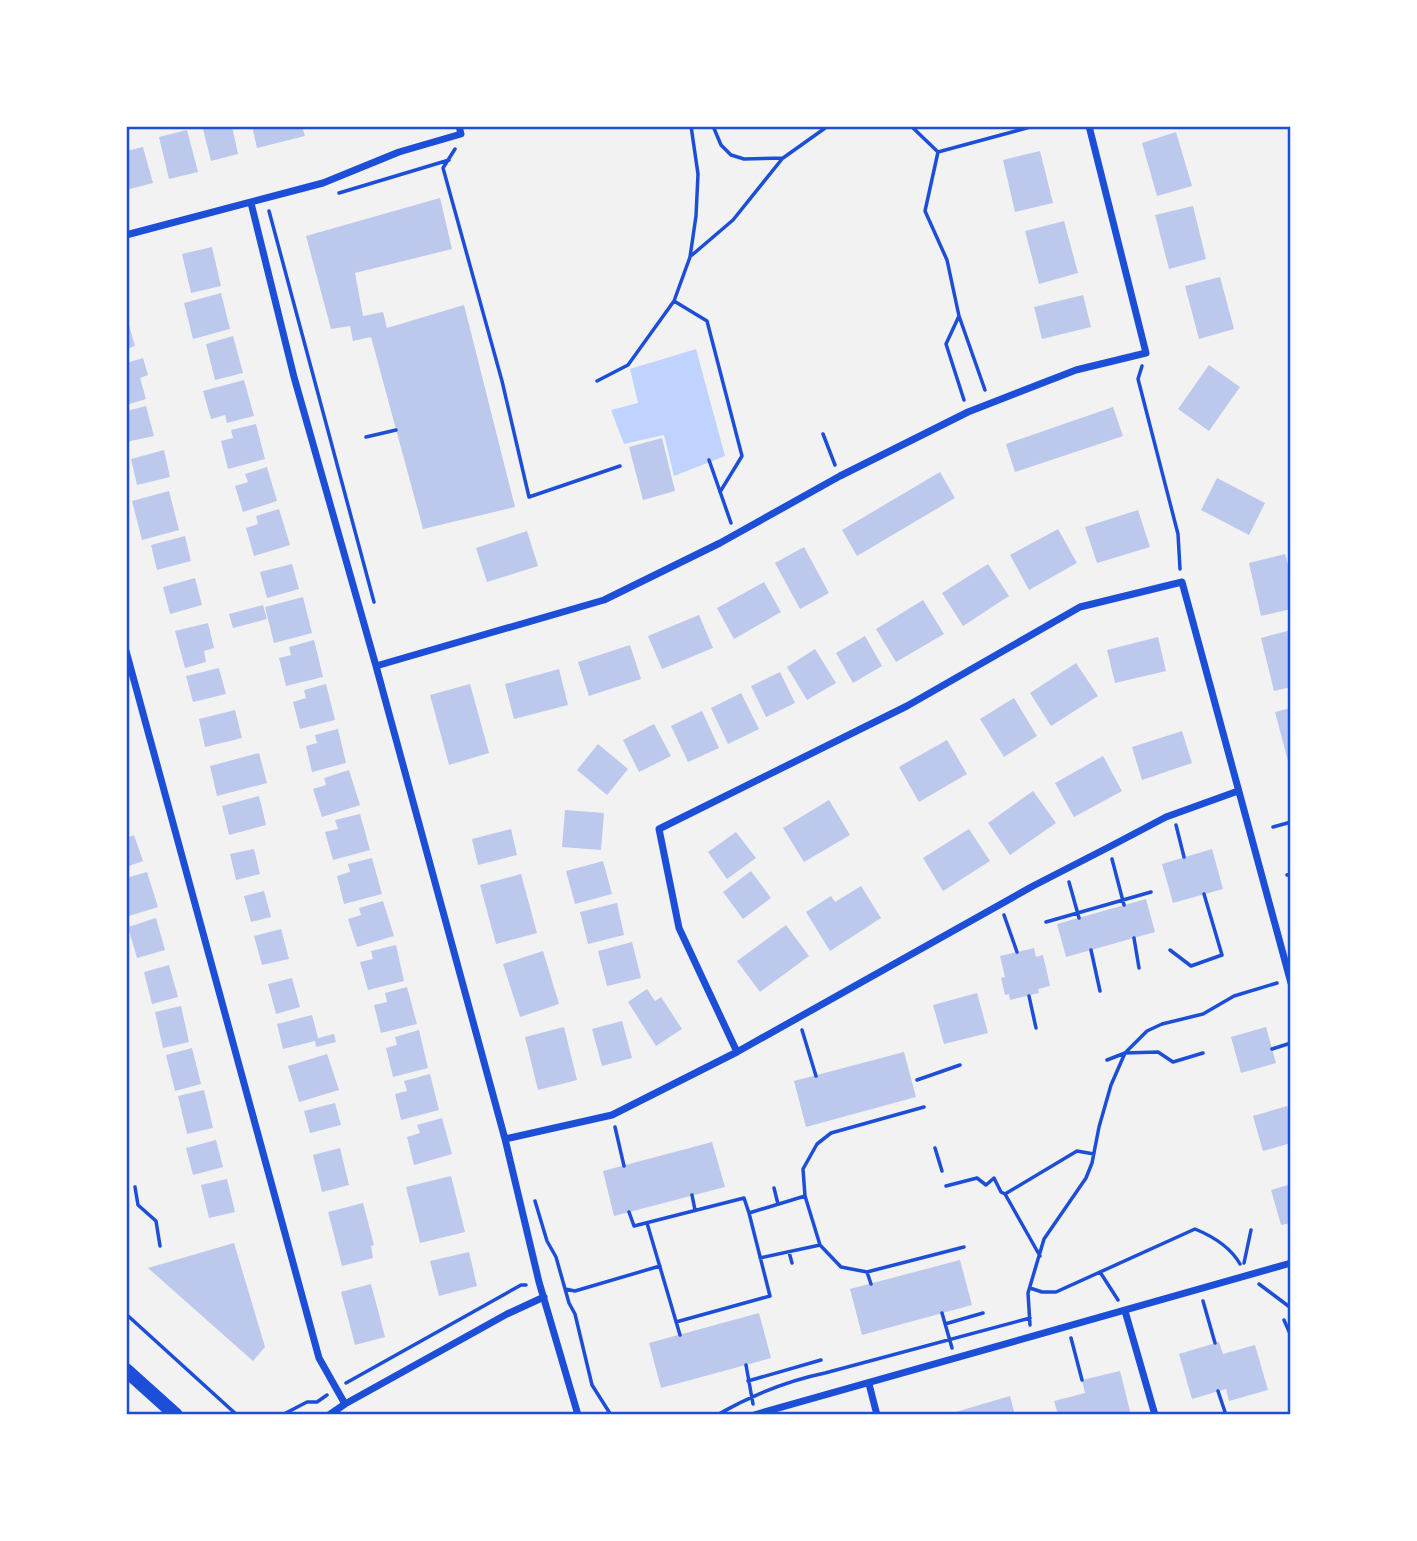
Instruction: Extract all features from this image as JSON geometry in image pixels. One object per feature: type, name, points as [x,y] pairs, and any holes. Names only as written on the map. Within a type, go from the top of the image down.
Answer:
[{"type":"main road","points":[[126,1370],[176,1415]]},
{"type":"street","points":[[126,235],[323,183],[399,152],[461,134],[459,126]]},
{"type":"street","points":[[376,666],[604,600],[735,535],[840,476],[968,412],[1076,370],[1146,353],[1089,126]]},
{"type":"street","points":[[251,203],[294,377],[376,666],[505,1139],[544,1297],[578,1415]]},
{"type":"street","points":[[737,1052],[679,928],[659,829],[907,706],[1080,607],[1182,582],[1290,981]]},
{"type":"street","points":[[126,651],[319,1358],[345,1404]]},
{"type":"street","points":[[505,1139],[612,1115],[737,1052],[1066,869],[1173,815],[1238,791]]},
{"type":"street","points":[[755,1415],[1291,1263]]},
{"type":"street","points":[[329,1415],[507,1314],[544,1297]]},
{"type":"street","points":[[1125,1311],[1155,1415]]},
{"type":"street","points":[[869,1384],[877,1415]]},
{"type":"path","points":[[597,381],[628,365],[674,301],[690,257],[696,216],[698,174],[691,126]]},
{"type":"path","points":[[713,126],[721,145],[731,155],[744,159],[783,158]]},
{"type":"path","points":[[690,257],[733,220],[783,158],[828,126]]},
{"type":"path","points":[[911,126],[938,152]]},
{"type":"path","points":[[938,152],[1034,126]]},
{"type":"path","points":[[938,152],[925,211],[947,260],[959,316],[990,403]]},
{"type":"path","points":[[443,168],[502,382],[528,497],[620,466]]},
{"type":"path","points":[[674,301],[707,321],[742,456],[720,492]]},
{"type":"path","points":[[959,316],[946,344],[968,412]]},
{"type":"path","points":[[1146,353],[1138,379],[1178,534],[1182,582]]},
{"type":"path","points":[[366,437],[396,430]]},
{"type":"path","points":[[823,434],[840,476]]},
{"type":"path","points":[[709,460],[735,535]]},
{"type":"path","points":[[1173,815],[1184,857]]},
{"type":"path","points":[[1273,827],[1291,822]]},
{"type":"path","points":[[1109,847],[1124,905]]},
{"type":"path","points":[[1066,869],[1078,915]]},
{"type":"path","points":[[1046,922],[1152,892]]},
{"type":"path","points":[[1170,950],[1191,966],[1222,955],[1204,894]]},
{"type":"path","points":[[1000,905],[1017,952]]},
{"type":"path","points":[[1134,938],[1139,968]]},
{"type":"path","points":[[1091,950],[1100,991]]},
{"type":"path","points":[[1031,1338],[1030,1288],[1044,1240],[1086,1178],[1111,1085],[1125,1053],[1147,1031],[1161,1024],[1203,1014],[1234,996],[1290,981]]},
{"type":"path","points":[[1029,996],[1036,1028]]},
{"type":"path","points":[[799,1017],[816,1076]]},
{"type":"path","points":[[1272,1049],[1291,1043]]},
{"type":"path","points":[[1107,1060],[1125,1053],[1158,1052],[1173,1062],[1203,1053]]},
{"type":"path","points":[[917,1080],[960,1065]]},
{"type":"path","points":[[924,1107],[831,1133],[817,1144],[803,1169],[805,1196],[820,1245],[841,1267],[867,1272],[964,1247]]},
{"type":"path","points":[[612,1115],[624,1166]]},
{"type":"path","points":[[936,1148],[942,1171]]},
{"type":"path","points":[[1004,1194],[1077,1151],[1094,1154]]},
{"type":"path","points":[[946,1186],[977,1178],[986,1185],[994,1178],[1040,1256]]},
{"type":"path","points":[[135,1186],[138,1205],[156,1221],[160,1246]]},
{"type":"path","points":[[774,1188],[778,1204]]},
{"type":"path","points":[[692,1195],[695,1210]]},
{"type":"path","points":[[748,1213],[805,1196]]},
{"type":"path","points":[[629,1212],[634,1226],[744,1198],[770,1296],[676,1322]]},
{"type":"path","points":[[647,1223],[680,1335]]},
{"type":"path","points":[[1030,1288],[1042,1292],[1056,1292],[1195,1229],[1235,1255],[1243,1268],[1251,1230]]},
{"type":"path","points":[[760,1258],[820,1245]]},
{"type":"path","points":[[789,1252],[792,1263]]},
{"type":"path","points":[[565,1289],[575,1291],[660,1266]]},
{"type":"path","points":[[867,1272],[871,1284]]},
{"type":"path","points":[[1100,1272],[1125,1311]]},
{"type":"path","points":[[555,1276],[561,1274]]},
{"type":"path","points":[[1248,1276],[1291,1308]]},
{"type":"path","points":[[356,1376],[521,1285]]},
{"type":"path","points":[[1200,1290],[1215,1343]]},
{"type":"path","points":[[942,1313],[954,1360]]},
{"type":"path","points":[[946,1324],[983,1313]]},
{"type":"path","points":[[126,1314],[237,1415]]},
{"type":"path","points":[[567,1316],[575,1314]]},
{"type":"path","points":[[717,1415],[791,1380],[1030,1318]]},
{"type":"path","points":[[1284,1320],[1291,1336]]},
{"type":"path","points":[[1069,1327],[1082,1380]]},
{"type":"path","points":[[748,1381],[821,1360]]},
{"type":"path","points":[[746,1365],[755,1415]]},
{"type":"path","points":[[1218,1391],[1226,1415]]},
{"type":"path","points":[[282,1415],[307,1402],[317,1402]]},
{"type":"water","points":[[696,349],[725,456],[674,476],[664,435],[624,444],[611,410],[638,403],[630,369]]},
{"type":"building","points":[[232,126],[238,154],[211,161],[203,129]]},
{"type":"building","points":[[252,126],[302,126],[305,136],[257,148]]},
{"type":"building","points":[[187,130],[198,172],[169,179],[159,137]]},
{"type":"building","points":[[1176,132],[1192,186],[1157,196],[1142,143]]},
{"type":"building","points":[[143,147],[153,183],[126,190],[126,151]]},
{"type":"building","points":[[1040,151],[1053,203],[1015,212],[1003,160]]},
{"type":"building","points":[[440,198],[452,249],[355,273],[363,316],[383,312],[387,328],[464,305],[515,507],[423,529],[371,337],[353,341],[350,326],[331,329],[306,236]]},
{"type":"building","points":[[1193,206],[1206,259],[1169,269],[1155,215]]},
{"type":"building","points":[[1064,221],[1078,273],[1039,284],[1025,231]]},
{"type":"building","points":[[212,247],[221,286],[191,293],[182,254]]},
{"type":"building","points":[[1220,277],[1234,329],[1199,339],[1185,286]]},
{"type":"building","points":[[221,293],[230,329],[193,339],[184,303]]},
{"type":"building","points":[[1083,295],[1091,327],[1042,339],[1034,307]]},
{"type":"building","points":[[126,315],[135,346],[126,349]]},
{"type":"building","points":[[233,336],[243,373],[215,380],[206,344]]},
{"type":"building","points":[[143,358],[148,375],[140,378],[146,399],[126,405],[126,363]]},
{"type":"building","points":[[1209,365],[1240,387],[1209,431],[1178,409]]},
{"type":"building","points":[[244,380],[254,416],[227,423],[225,415],[211,419],[203,391]]},
{"type":"building","points":[[146,406],[154,436],[126,442],[126,411]]},
{"type":"building","points":[[1113,407],[1123,436],[1015,472],[1006,444]]},
{"type":"building","points":[[256,424],[265,459],[228,469],[221,441],[233,438],[231,430]]},
{"type":"building","points":[[662,438],[675,491],[643,500],[629,447]]},
{"type":"building","points":[[164,450],[170,477],[137,485],[131,459]]},
{"type":"building","points":[[267,467],[277,501],[243,512],[235,486],[248,482],[245,474]]},
{"type":"building","points":[[940,472],[955,498],[857,556],[842,530]]},
{"type":"building","points":[[1217,478],[1265,503],[1249,535],[1201,510]]},
{"type":"building","points":[[169,491],[179,530],[142,540],[132,501]]},
{"type":"building","points":[[279,509],[290,545],[254,556],[246,528],[258,524],[256,516]]},
{"type":"building","points":[[1138,510],[1150,547],[1097,563],[1085,527]]},
{"type":"building","points":[[1058,529],[1077,563],[1029,590],[1010,555]]},
{"type":"building","points":[[527,531],[538,566],[487,582],[476,548]]},
{"type":"building","points":[[185,536],[191,561],[157,570],[151,545]]},
{"type":"building","points":[[804,547],[829,593],[800,609],[775,563]]},
{"type":"building","points":[[1285,554],[1291,576],[1291,609],[1261,616],[1249,563]]},
{"type":"building","points":[[292,564],[299,589],[267,598],[260,572]]},
{"type":"building","points":[[988,564],[1009,596],[963,626],[942,593]]},
{"type":"building","points":[[195,578],[202,605],[170,614],[163,587]]},
{"type":"building","points":[[764,582],[781,612],[734,639],[717,608]]},
{"type":"building","points":[[303,597],[312,633],[274,643],[265,607]]},
{"type":"building","points":[[923,600],[944,634],[896,662],[876,629]]},
{"type":"building","points":[[263,605],[267,619],[233,628],[229,614]]},
{"type":"building","points":[[699,615],[713,648],[662,669],[648,636]]},
{"type":"building","points":[[208,623],[214,648],[204,651],[206,662],[185,668],[175,631]]},
{"type":"building","points":[[1291,630],[1291,687],[1274,691],[1261,638]]},
{"type":"building","points":[[865,636],[882,666],[853,683],[836,653]]},
{"type":"building","points":[[1158,637],[1166,671],[1115,683],[1107,650]]},
{"type":"building","points":[[314,640],[323,677],[286,686],[279,658],[291,655],[289,647]]},
{"type":"building","points":[[630,645],[641,679],[589,696],[578,662]]},
{"type":"building","points":[[815,649],[836,683],[807,700],[787,667]]},
{"type":"building","points":[[1076,663],[1098,696],[1051,726],[1030,693]]},
{"type":"building","points":[[219,668],[226,694],[193,702],[186,676]]},
{"type":"building","points":[[559,669],[568,705],[514,719],[505,684]]},
{"type":"building","points":[[780,672],[795,703],[766,717],[751,686]]},
{"type":"building","points":[[326,684],[335,720],[300,729],[293,702],[306,698],[304,690]]},
{"type":"building","points":[[470,684],[489,753],[449,765],[430,695]]},
{"type":"building","points":[[741,693],[759,729],[728,744],[711,708]]},
{"type":"building","points":[[1014,698],[1037,736],[1004,757],[980,719]]},
{"type":"building","points":[[1291,708],[1291,765],[1289,765],[1275,712]]},
{"type":"building","points":[[235,710],[242,738],[205,747],[199,719]]},
{"type":"building","points":[[702,711],[719,748],[688,762],[671,726]]},
{"type":"building","points":[[654,724],[671,756],[639,772],[623,740]]},
{"type":"building","points":[[338,729],[346,763],[312,772],[306,746],[317,743],[315,735]]},
{"type":"building","points":[[1182,731],[1192,763],[1142,780],[1132,747]]},
{"type":"building","points":[[947,740],[967,774],[919,802],[899,767]]},
{"type":"building","points":[[598,744],[628,769],[607,795],[577,770]]},
{"type":"building","points":[[259,753],[267,783],[217,796],[210,766]]},
{"type":"building","points":[[1103,756],[1122,791],[1074,817],[1055,783]]},
{"type":"building","points":[[349,770],[360,805],[322,817],[313,789],[326,785],[324,778]]},
{"type":"building","points":[[1033,791],[1056,823],[1010,855],[988,823]]},
{"type":"building","points":[[259,796],[266,825],[229,835],[222,806]]},
{"type":"building","points":[[829,800],[850,835],[804,862],[783,828]]},
{"type":"building","points":[[565,810],[604,813],[601,850],[562,847]]},
{"type":"building","points":[[360,814],[370,850],[333,860],[325,832],[338,829],[335,820]]},
{"type":"building","points":[[511,829],[517,855],[478,865],[472,839]]},
{"type":"building","points":[[969,829],[990,861],[943,891],[923,858]]},
{"type":"building","points":[[736,832],[756,858],[727,879],[708,852]]},
{"type":"building","points":[[134,835],[143,861],[126,867],[126,838]]},
{"type":"building","points":[[254,849],[260,874],[236,880],[230,854]]},
{"type":"building","points":[[1212,849],[1223,889],[1173,903],[1162,864]]},
{"type":"building","points":[[372,858],[382,894],[344,904],[337,876],[350,872],[348,864]]},
{"type":"building","points":[[603,861],[612,894],[575,904],[566,871]]},
{"type":"building","points":[[751,871],[771,898],[743,919],[723,892]]},
{"type":"building","points":[[147,872],[158,907],[126,917],[126,878]]},
{"type":"building","points":[[521,874],[537,933],[496,944],[480,885]]},
{"type":"building","points":[[861,886],[881,918],[830,951],[806,912],[831,896],[835,902]]},
{"type":"building","points":[[264,891],[271,917],[251,922],[244,896]]},
{"type":"building","points":[[1146,899],[1155,932],[1066,957],[1057,924]]},
{"type":"building","points":[[383,901],[394,936],[357,947],[348,919],[361,915],[359,908]]},
{"type":"building","points":[[617,903],[624,935],[588,944],[580,912]]},
{"type":"building","points":[[156,918],[165,950],[137,958],[128,927]]},
{"type":"building","points":[[786,925],[809,956],[760,992],[737,961]]},
{"type":"building","points":[[281,929],[289,959],[262,965],[254,936]]},
{"type":"building","points":[[632,942],[641,978],[607,986],[598,951]]},
{"type":"building","points":[[396,945],[404,981],[368,990],[360,962],[373,959],[371,951]]},
{"type":"building","points":[[1034,948],[1036,957],[1043,955],[1050,986],[1038,989],[1039,993],[1010,1000],[1009,994],[1005,995],[1001,978],[1005,977],[1000,956]]},
{"type":"building","points":[[543,951],[559,1004],[520,1017],[503,964]]},
{"type":"building","points":[[169,965],[178,997],[152,1004],[144,972]]},
{"type":"building","points":[[292,978],[300,1007],[276,1014],[268,984]]},
{"type":"building","points":[[407,987],[417,1024],[381,1033],[374,1005],[387,1002],[385,993]]},
{"type":"building","points":[[647,989],[655,1001],[661,997],[682,1029],[656,1046],[628,1002]]},
{"type":"building","points":[[977,993],[988,1033],[944,1044],[933,1005]]},
{"type":"building","points":[[181,1006],[189,1042],[163,1048],[155,1012]]},
{"type":"building","points":[[312,1015],[318,1038],[334,1034],[336,1042],[316,1047],[315,1041],[283,1049],[277,1024]]},
{"type":"building","points":[[622,1021],[632,1058],[602,1066],[592,1029]]},
{"type":"building","points":[[564,1027],[577,1080],[538,1090],[525,1037]]},
{"type":"building","points":[[1266,1027],[1276,1063],[1241,1073],[1231,1037]]},
{"type":"building","points":[[419,1030],[428,1068],[393,1077],[386,1048],[397,1045],[395,1037]]},
{"type":"building","points":[[192,1048],[201,1084],[175,1091],[166,1055]]},
{"type":"building","points":[[904,1052],[916,1097],[806,1127],[794,1081]]},
{"type":"building","points":[[327,1054],[339,1090],[299,1102],[288,1066]]},
{"type":"building","points":[[430,1074],[439,1110],[401,1120],[395,1094],[407,1091],[404,1081]]},
{"type":"building","points":[[204,1090],[213,1128],[187,1134],[178,1096]]},
{"type":"building","points":[[335,1103],[341,1125],[310,1133],[304,1111]]},
{"type":"building","points":[[1287,1106],[1291,1120],[1291,1143],[1263,1151],[1253,1116]]},
{"type":"building","points":[[442,1118],[452,1154],[414,1165],[407,1137],[420,1133],[417,1125]]},
{"type":"building","points":[[216,1140],[223,1167],[193,1175],[186,1148]]},
{"type":"building","points":[[712,1142],[725,1187],[614,1216],[603,1171]]},
{"type":"building","points":[[340,1148],[349,1185],[322,1192],[313,1155]]},
{"type":"building","points":[[451,1176],[465,1232],[420,1243],[406,1187]]},
{"type":"building","points":[[227,1179],[235,1212],[209,1218],[201,1185]]},
{"type":"building","points":[[1291,1184],[1291,1223],[1281,1225],[1271,1190]]},
{"type":"building","points":[[363,1203],[374,1245],[371,1246],[373,1258],[342,1266],[328,1212]]},
{"type":"building","points":[[234,1243],[265,1347],[253,1361],[148,1268]]},
{"type":"building","points":[[469,1252],[477,1286],[439,1296],[430,1261]]},
{"type":"building","points":[[960,1260],[972,1305],[862,1335],[850,1289]]},
{"type":"building","points":[[371,1284],[385,1337],[355,1345],[341,1292]]},
{"type":"building","points":[[759,1313],[771,1358],[661,1388],[649,1343]]},
{"type":"building","points":[[1219,1342],[1223,1354],[1255,1345],[1268,1390],[1229,1401],[1226,1389],[1192,1399],[1179,1354]]},
{"type":"building","points":[[1120,1371],[1131,1415],[1058,1415],[1054,1401],[1085,1393],[1082,1380]]},
{"type":"building","points":[[1010,1396],[1015,1415],[949,1415],[949,1414]]}]
